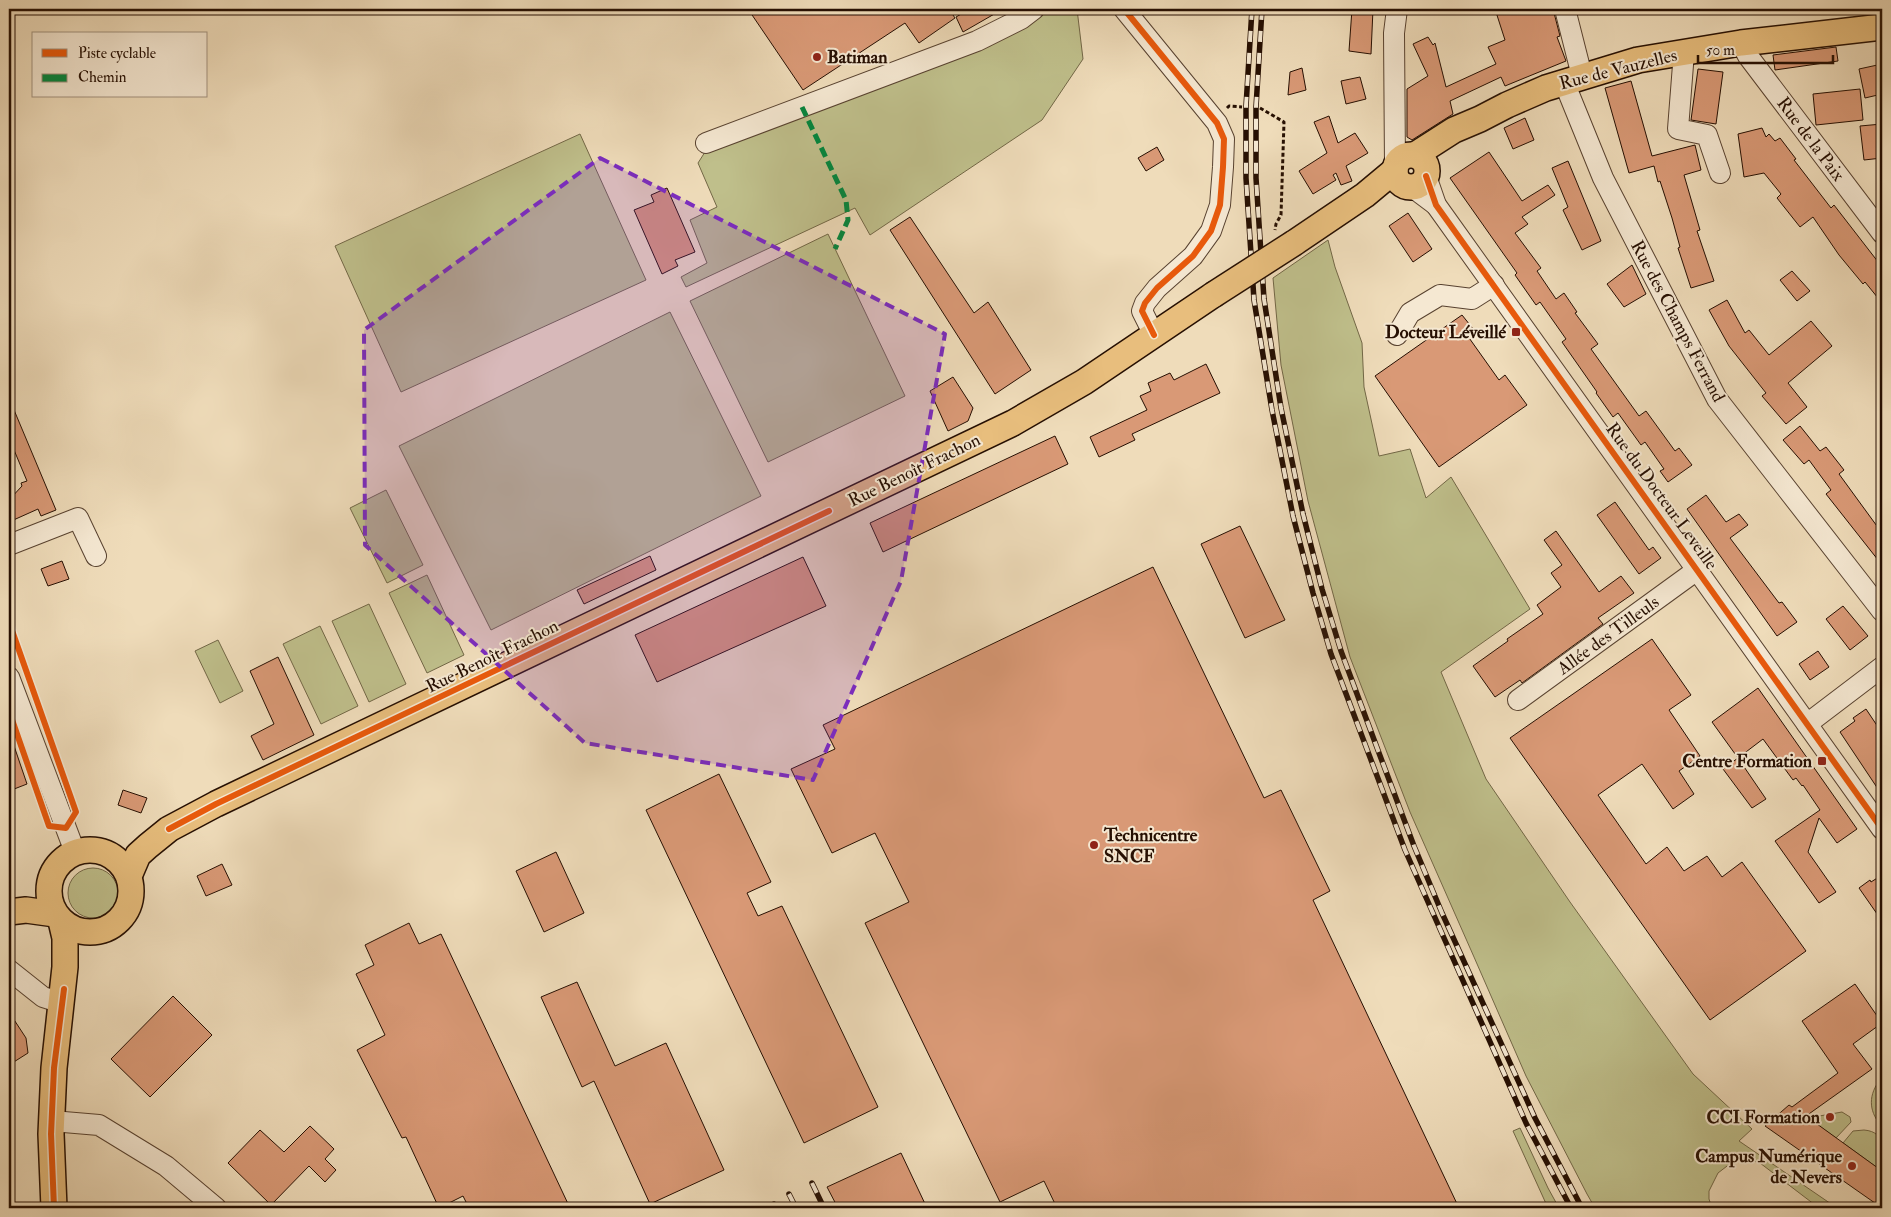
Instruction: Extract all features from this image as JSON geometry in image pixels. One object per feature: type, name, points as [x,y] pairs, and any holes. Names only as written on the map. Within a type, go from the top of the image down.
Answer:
[{"type":"main road","name":"Rue de Vauzelles","points":[[1410,170],[1480,119],[1507,105],[1573,79],[1638,60],[1684,52],[1741,43],[1882,27]]},
{"type":"main road","name":"Rue Benoît Frachon","points":[[169,829],[225,800],[1013,422],[1084,382],[1365,195],[1410,170]]},
{"type":"main road","points":[[54,1208],[52,1121],[54,1068],[63,996],[65,938],[50,903],[49,884],[52,873],[61,861],[75,852],[90,849],[103,851],[117,848],[146,835],[169,829]]},
{"type":"main road","points":[[129,876],[138,855],[169,829]]},
{"type":"main road","points":[[9,912],[26,910],[58,918],[75,930],[90,933],[104,930],[115,924],[128,908],[132,893],[129,876],[120,862],[103,851]]},
{"type":"main road","points":[[9,908],[49,884]]},
{"type":"main road","points":[[63,996],[81,943],[90,933]]},
{"type":"street","points":[[706,142],[977,41],[1021,19],[1034,9]]},
{"type":"street","points":[[1124,9],[1217,123],[1224,139],[1220,205],[1211,231],[1193,256],[1157,288],[1142,310],[1154,336]]},
{"type":"street","name":"Rue du Docteur Leveille","points":[[1397,9],[1394,33],[1394,133],[1410,170],[1882,829]]},
{"type":"street","name":"Rue des Champs Ferrand","points":[[1565,9],[1573,79],[1603,178],[1717,399],[1882,611]]},
{"type":"street","name":"Rue de la Paix","points":[[1741,43],[1748,56],[1882,233]]},
{"type":"street","points":[[1684,52],[1678,129],[1707,135],[1720,173]]},
{"type":"street","points":[[1397,335],[1410,313],[1440,295],[1472,299],[1494,286]]},
{"type":"street","points":[[9,545],[78,518],[96,556]]},
{"type":"street","name":"Allée des Tilleuls","points":[[1518,700],[1697,570]]},
{"type":"street","points":[[1807,724],[1882,668]]},
{"type":"street","points":[[9,677],[75,852]]},
{"type":"street","points":[[9,970],[43,997],[63,996]]},
{"type":"street","points":[[52,1121],[99,1125],[166,1166],[216,1208]]},
{"type":"path","points":[[1229,106],[1242,107]]},
{"type":"path","points":[[1260,108],[1284,122],[1281,215]]},
{"type":"highlighted area","points":[[600,158],[945,334],[901,581],[813,780],[585,743],[365,545],[364,330]]},
{"type":"green space","points":[[1043,9],[1077,9],[1083,59],[1042,120],[870,235],[855,208],[686,287],[681,277],[707,263],[690,220],[717,207],[698,163],[705,152],[990,46]]},
{"type":"green space","points":[[580,134],[646,280],[401,392],[335,246]]},
{"type":"green space","points":[[828,234],[905,396],[768,462],[690,301]]},
{"type":"green space","points":[[1328,240],[1335,267],[1362,343],[1364,387],[1379,456],[1410,449],[1426,498],[1451,477],[1530,609],[1441,672],[1486,779],[1570,902],[1693,1074],[1752,1129],[1739,1141],[1837,1208],[1819,1208],[1760,1163],[1747,1159],[1731,1163],[1718,1173],[1709,1191],[1712,1208],[1595,1208],[1587,1194],[1526,1076],[1410,812],[1350,657],[1308,501],[1281,365],[1273,278]]},
{"type":"green space","points":[[670,312],[761,496],[491,630],[399,446]]},
{"type":"green space","points":[[386,490],[423,565],[387,583],[350,508]]},
{"type":"green space","points":[[427,575],[464,655],[427,673],[389,593]]},
{"type":"green space","points":[[369,604],[406,684],[369,702],[332,621]]},
{"type":"green space","points":[[320,626],[358,706],[321,724],[283,644]]},
{"type":"green space","points":[[218,640],[243,691],[220,703],[195,651]]},
{"type":"green space","points":[[93,868],[103,870],[111,875],[116,883],[118,893],[116,903],[111,911],[103,916],[93,918],[83,916],[75,911],[70,903],[68,893],[70,883],[75,875],[83,870]]},
{"type":"green space","points":[[1879,1081],[1882,1086],[1882,1127],[1875,1116],[1872,1105],[1873,1093]]},
{"type":"green space","points":[[1842,1112],[1850,1117],[1851,1122],[1836,1138],[1808,1118]]},
{"type":"green space","points":[[1520,1128],[1559,1208],[1548,1208],[1513,1131]]},
{"type":"green space","points":[[1864,1130],[1872,1132],[1880,1139],[1883,1151],[1882,1171],[1843,1143],[1853,1131]]},
{"type":"building","name":"Batiman","points":[[748,9],[949,9],[955,18],[919,43],[905,23],[803,90]]},
{"type":"building","points":[[970,9],[1003,9],[963,32],[956,17]]},
{"type":"building","points":[[1352,9],[1373,9],[1371,54],[1349,51]]},
{"type":"building","points":[[1495,9],[1553,9],[1560,36],[1557,37],[1566,61],[1505,86],[1501,77],[1450,101],[1453,114],[1412,140],[1407,137],[1407,89],[1428,76],[1413,44],[1428,37],[1433,45],[1435,43],[1446,87],[1496,64],[1488,47],[1505,40]]},
{"type":"building","points":[[1836,47],[1838,61],[1775,70],[1773,55]]},
{"type":"building","points":[[1882,64],[1882,94],[1865,98],[1859,69]]},
{"type":"building","points":[[1302,68],[1306,90],[1288,95],[1290,72]]},
{"type":"building","points":[[1698,69],[1723,72],[1716,124],[1691,120]]},
{"type":"building","points":[[1360,77],[1366,99],[1346,104],[1341,81]]},
{"type":"building","points":[[1631,81],[1652,156],[1695,145],[1701,170],[1684,175],[1700,230],[1697,231],[1714,281],[1691,288],[1678,248],[1680,247],[1672,218],[1654,166],[1629,173],[1605,88]]},
{"type":"building","points":[[1860,89],[1863,120],[1816,125],[1813,94]]},
{"type":"building","points":[[1329,116],[1338,143],[1355,133],[1368,153],[1346,166],[1352,181],[1341,185],[1336,173],[1333,175],[1336,180],[1313,194],[1299,171],[1327,153],[1314,122]]},
{"type":"building","points":[[1525,118],[1534,140],[1513,149],[1504,128]]},
{"type":"building","points":[[1882,124],[1882,158],[1864,160],[1860,126]]},
{"type":"building","points":[[1762,128],[1766,137],[1769,134],[1775,141],[1780,138],[1796,159],[1794,160],[1831,208],[1834,205],[1882,267],[1882,303],[1839,255],[1813,217],[1800,227],[1777,198],[1781,194],[1764,173],[1744,177],[1738,134]]},
{"type":"building","points":[[1157,147],[1164,160],[1146,171],[1138,158]]},
{"type":"building","points":[[1489,152],[1522,201],[1548,185],[1555,195],[1522,217],[1528,224],[1515,233],[1541,268],[1537,271],[1556,299],[1564,293],[1577,312],[1575,313],[1598,344],[1591,349],[1639,416],[1646,411],[1675,451],[1679,448],[1692,465],[1668,482],[1660,471],[1664,469],[1645,442],[1641,445],[1618,413],[1613,417],[1562,342],[1566,339],[1540,302],[1536,305],[1515,275],[1517,273],[1450,178]]},
{"type":"building","points":[[1568,161],[1601,241],[1582,250],[1563,210],[1568,207],[1552,168]]},
{"type":"building","points":[[667,188],[695,252],[675,260],[678,266],[662,274],[634,210],[654,202],[651,195]]},
{"type":"building","points":[[1408,213],[1432,249],[1413,262],[1389,226]]},
{"type":"building","points":[[910,217],[974,313],[988,302],[1031,370],[995,394],[890,230]]},
{"type":"building","points":[[1632,265],[1646,294],[1624,307],[1607,284]]},
{"type":"building","points":[[1792,271],[1810,291],[1797,301],[1780,280]]},
{"type":"building","points":[[1727,300],[1745,333],[1749,330],[1769,355],[1811,321],[1832,346],[1788,383],[1807,407],[1786,424],[1762,396],[1766,393],[1729,346],[1709,310]]},
{"type":"building","points":[[1462,315],[1474,330],[1467,335],[1499,380],[1505,375],[1527,405],[1439,467],[1375,376]]},
{"type":"building","points":[[1206,364],[1220,393],[1132,434],[1135,440],[1099,457],[1090,437],[1147,410],[1140,396],[1151,391],[1148,383],[1170,373],[1174,380]]},
{"type":"building","points":[[953,377],[973,408],[968,421],[948,431],[930,391]]},
{"type":"building","points":[[9,398],[56,510],[41,516],[38,509],[9,522],[9,500],[22,486],[21,483],[27,481],[9,438]]},
{"type":"building","points":[[1800,426],[1820,451],[1826,447],[1844,470],[1839,474],[1882,533],[1882,565],[1826,494],[1831,490],[1809,460],[1804,464],[1783,440]]},
{"type":"building","points":[[1055,436],[1068,464],[883,552],[870,523]]},
{"type":"building","points":[[1706,495],[1726,522],[1739,514],[1748,525],[1730,538],[1779,603],[1782,602],[1797,622],[1777,636],[1687,509]]},
{"type":"building","points":[[1615,502],[1649,550],[1653,547],[1661,558],[1639,574],[1597,515]]},
{"type":"building","points":[[1240,526],[1285,620],[1245,638],[1201,544]]},
{"type":"building","points":[[1556,531],[1599,592],[1621,576],[1634,593],[1598,618],[1603,624],[1522,683],[1520,680],[1495,697],[1473,666],[1543,614],[1537,605],[1561,587],[1551,573],[1562,565],[1544,540]]},
{"type":"building","points":[[650,556],[656,570],[584,604],[577,590]]},
{"type":"building","points":[[803,557],[826,606],[657,682],[635,635]]},
{"type":"building","points":[[62,561],[69,579],[48,586],[41,569]]},
{"type":"building","name":"Technicentre SNCF","points":[[1153,567],[1264,798],[1281,790],[1330,891],[1313,900],[1459,1208],[1057,1208],[1044,1181],[1000,1202],[865,923],[909,902],[875,833],[832,853],[791,769],[835,749],[823,725]]},
{"type":"building","points":[[1843,606],[1868,636],[1850,650],[1826,619]]},
{"type":"building","points":[[1652,639],[1691,695],[1669,710],[1700,756],[1679,771],[1694,794],[1673,809],[1642,764],[1598,795],[1646,864],[1667,847],[1684,871],[1707,856],[1722,877],[1742,862],[1806,951],[1710,1020],[1510,738]]},
{"type":"building","points":[[1818,651],[1829,667],[1810,680],[1799,664]]},
{"type":"building","points":[[278,657],[314,735],[263,760],[251,736],[274,724],[250,671]]},
{"type":"building","points":[[1758,688],[1857,829],[1837,843],[1819,818],[1808,852],[1836,892],[1819,903],[1775,841],[1820,810],[1803,785],[1796,778],[1793,780],[1763,739],[1738,758],[1712,722]]},
{"type":"building","points":[[1866,709],[1882,733],[1882,795],[1840,732],[1855,721],[1853,718]]},
{"type":"building","points":[[11,737],[27,784],[9,791],[9,738]]},
{"type":"building","points":[[1738,758],[1766,799],[1752,808],[1723,769]]},
{"type":"building","points":[[719,774],[771,882],[747,893],[758,916],[782,906],[878,1107],[804,1143],[646,810]]},
{"type":"building","points":[[123,790],[147,798],[141,813],[118,805]]},
{"type":"building","points":[[556,852],[584,913],[544,932],[516,871]]},
{"type":"building","points":[[222,864],[232,885],[206,896],[197,876]]},
{"type":"building","points":[[1882,875],[1882,921],[1859,888],[1870,880],[1871,882]]},
{"type":"building","points":[[409,923],[419,944],[441,934],[570,1208],[469,1208],[463,1196],[439,1208],[406,1137],[402,1138],[357,1050],[385,1035],[356,974],[374,965],[365,945]]},
{"type":"building","points":[[577,982],[615,1066],[666,1043],[724,1170],[650,1204],[594,1081],[582,1087],[541,997]]},
{"type":"building","points":[[1855,984],[1882,1023],[1853,1044],[1872,1069],[1806,1116],[1882,1171],[1882,1208],[1765,1126],[1789,1105],[1792,1107],[1838,1073],[1802,1021]]},
{"type":"building","points":[[173,996],[212,1035],[150,1097],[111,1059]]},
{"type":"building","points":[[9,1012],[26,1038],[28,1053],[9,1065]]},
{"type":"building","points":[[310,1126],[334,1149],[325,1159],[336,1170],[325,1182],[309,1166],[271,1205],[228,1163],[260,1130],[284,1152]]},
{"type":"building","points":[[901,1153],[927,1208],[838,1208],[827,1187]]},
{"type":"railway","points":[[1252,9],[1246,106],[1246,178],[1254,300],[1272,410],[1293,516],[1313,593],[1331,654],[1405,850],[1526,1123],[1571,1208]]},
{"type":"railway","points":[[1262,9],[1256,107],[1256,178],[1264,299],[1281,408],[1303,514],[1322,589],[1341,651],[1414,846],[1442,913],[1535,1118],[1582,1208]]},
{"type":"railway","points":[[812,1183],[824,1208]]},
{"type":"railway","points":[[789,1194],[796,1208]]},
{"type":"railway","points":[[774,1204],[776,1208]]},
{"type":"marked path","points":[[802,107],[846,200],[848,220],[835,249]]},
{"type":"cycle path","points":[[1124,9],[1217,123],[1224,139],[1220,205],[1211,231],[1193,256],[1157,288],[1145,303],[1142,311],[1154,335]]},
{"type":"cycle path","points":[[1426,176],[1436,205],[1882,829]]},
{"type":"cycle path","points":[[169,829],[216,804],[829,511]]},
{"type":"cycle path","points":[[9,622],[76,812],[66,828],[49,826],[9,711]]},
{"type":"cycle path","points":[[54,1208],[51,1134],[54,1068],[64,989]]},
{"type":"place","name":"Batiman","points":[[817,57]]},
{"type":"place","name":"Docteur Léveillé","points":[[1516,332]]},
{"type":"place","name":"Centre Formation","points":[[1822,761]]},
{"type":"place","name":"Technicentre SNCF","points":[[1094,845]]},
{"type":"place","name":"CCI Formation","points":[[1830,1117]]},
{"type":"place","name":"Campus Numérique de Nevers","points":[[1852,1166]]}]
